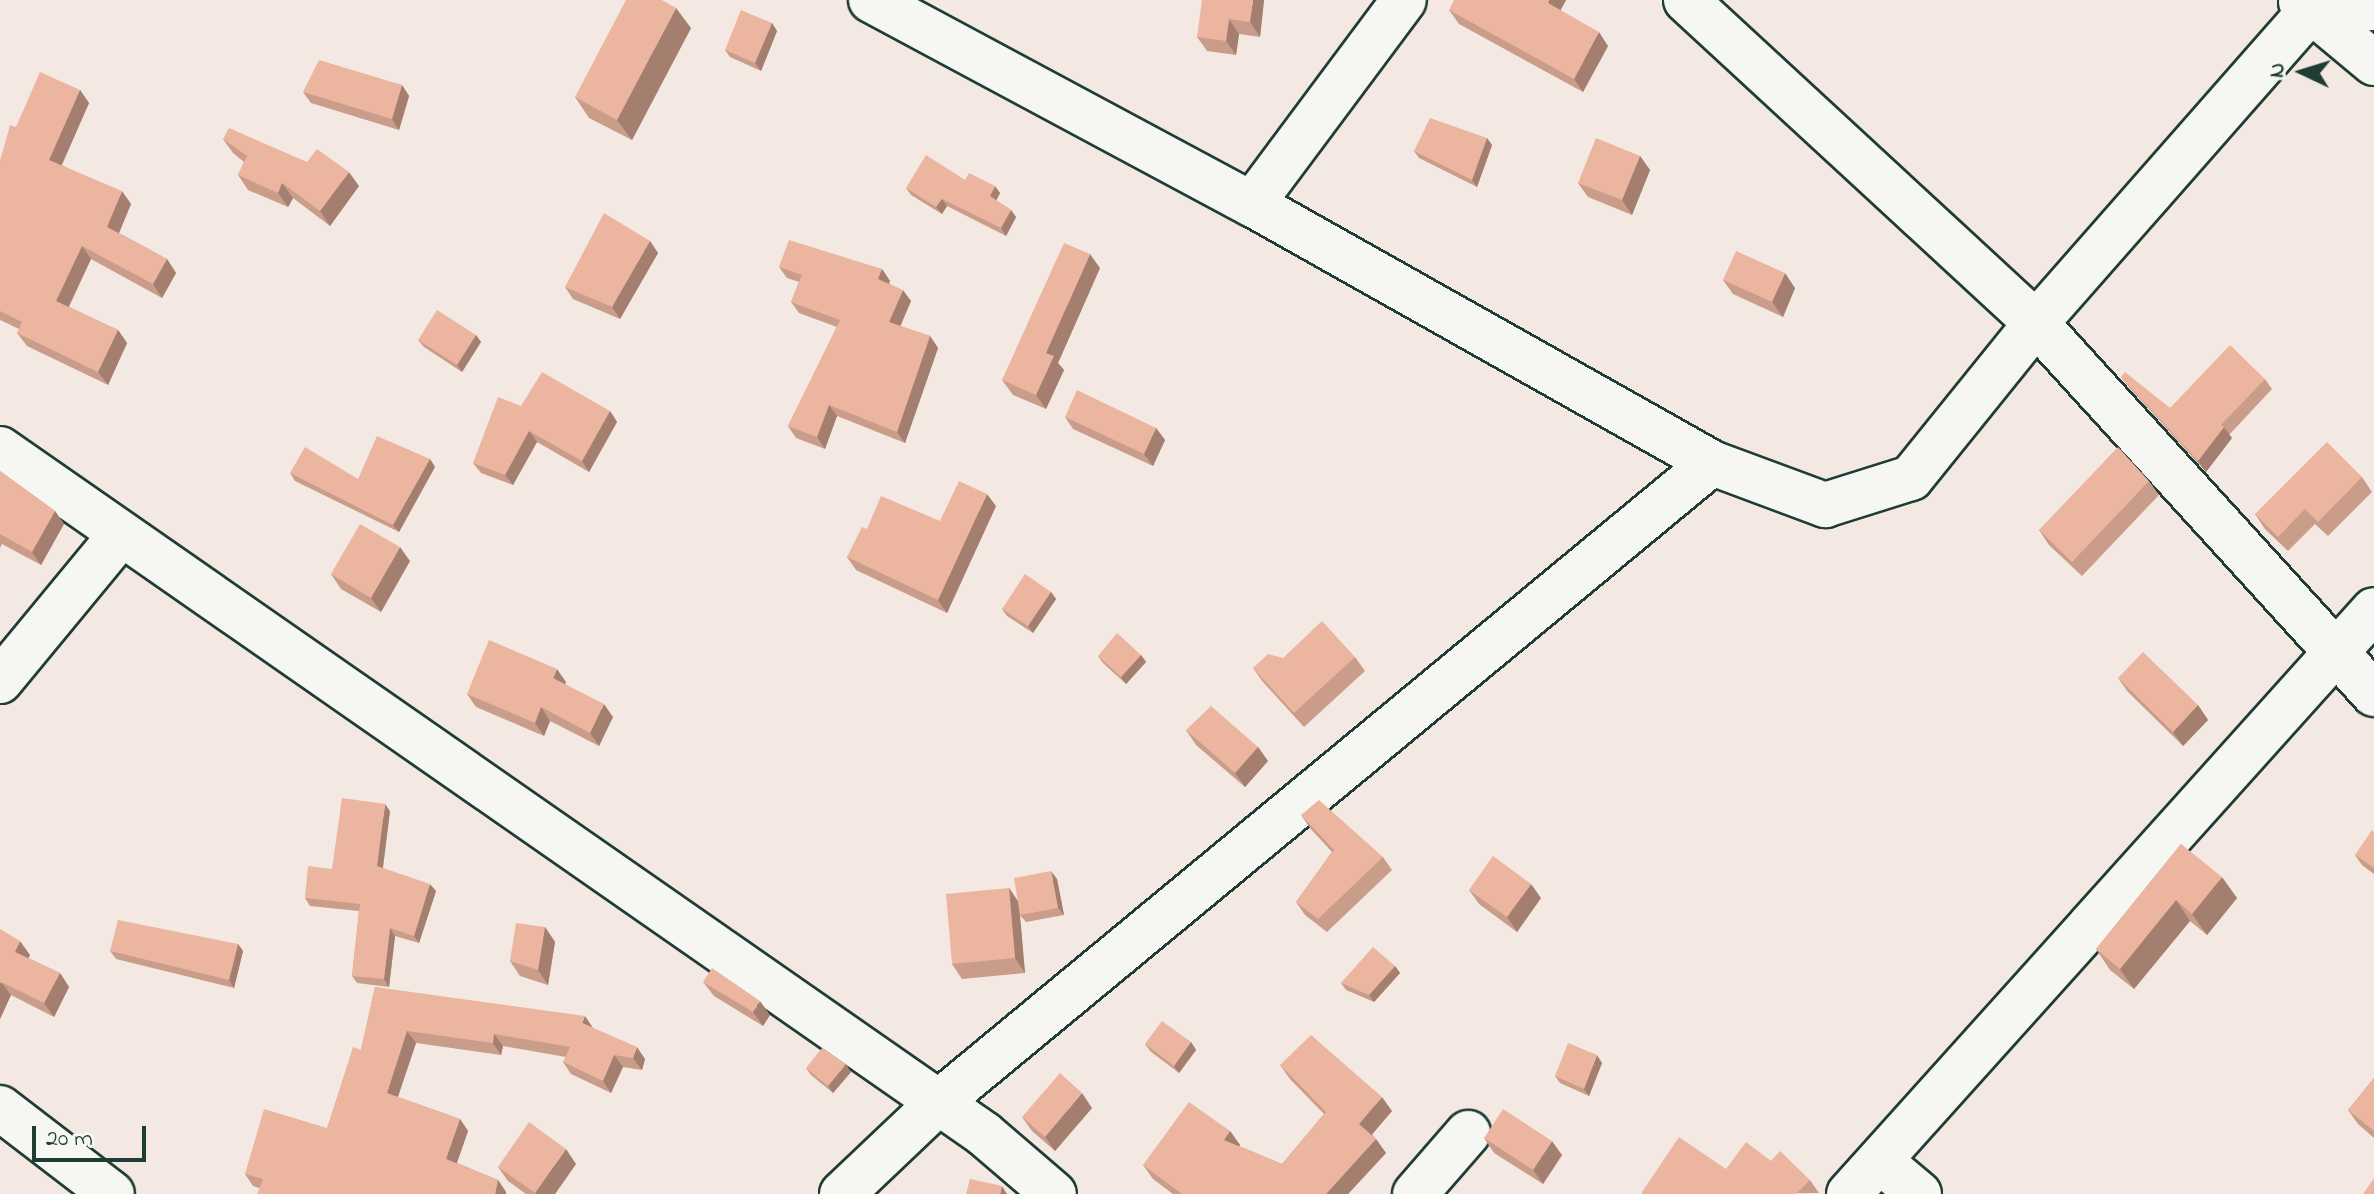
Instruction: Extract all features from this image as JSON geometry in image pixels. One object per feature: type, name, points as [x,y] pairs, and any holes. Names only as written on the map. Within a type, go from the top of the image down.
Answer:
[{"type":"street","points":[[871,0],[1252,204],[1712,463],[1825,505],[1911,478],[2036,323],[2310,3]]},
{"type":"street","points":[[1252,204],[1404,0]]},
{"type":"street","points":[[1686,0],[2036,323],[2334,655],[2374,694]]},
{"type":"street","points":[[2310,3],[2374,8]]},
{"type":"street","points":[[2310,3],[2374,63]]},
{"type":"street","points":[[0,449],[938,1103],[1054,1194]]},
{"type":"street","points":[[842,1194],[938,1103],[1712,463]]},
{"type":"street","points":[[0,681],[121,534]]},
{"type":"street","points":[[1849,1194],[2374,610]]},
{"type":"street","points":[[0,1108],[112,1194]]},
{"type":"street","points":[[1415,1194],[1468,1133]]},
{"type":"street","points":[[1880,1161],[1919,1194]]},
{"type":"building","points":[[626,0],[662,0],[676,8],[617,120],[575,97]]},
{"type":"building","points":[[1202,0],[1253,0],[1250,22],[1229,19],[1226,41],[1197,37]]},
{"type":"building","points":[[1454,0],[1549,0],[1548,3],[1599,32],[1574,79],[1449,10]]},
{"type":"building","points":[[741,10],[772,23],[755,63],[725,50]]},
{"type":"building","points":[[319,60],[402,85],[392,119],[303,92]]},
{"type":"building","points":[[40,72],[80,90],[49,160],[122,191],[107,227],[167,259],[153,284],[82,246],[56,301],[118,330],[98,372],[17,333],[22,322],[0,311],[0,161],[10,125],[16,127]]},
{"type":"building","points":[[1430,118],[1487,138],[1472,180],[1414,151]]},
{"type":"building","points":[[229,128],[307,162],[317,149],[349,172],[320,211],[282,183],[278,193],[238,175],[247,156],[223,139]]},
{"type":"building","points":[[1596,138],[1640,156],[1622,200],[1578,183]]},
{"type":"building","points":[[926,155],[965,180],[969,173],[995,186],[990,196],[1011,210],[1001,228],[942,199],[936,207],[906,188]]},
{"type":"building","points":[[604,213],[650,241],[612,307],[565,287]]},
{"type":"building","points":[[789,240],[882,269],[878,279],[903,290],[889,322],[930,336],[897,432],[829,405],[817,437],[788,426],[840,320],[791,302],[802,275],[779,267]]},
{"type":"building","points":[[1064,243],[1090,254],[1046,353],[1054,356],[1036,395],[1002,380]]},
{"type":"building","points":[[1736,251],[1785,273],[1772,302],[1723,280]]},
{"type":"building","points":[[437,310],[476,335],[457,365],[418,340]]},
{"type":"building","points":[[2230,345],[2265,379],[2221,425],[2224,427],[2198,461],[2121,377],[2125,372],[2170,408]]},
{"type":"building","points":[[542,372],[610,411],[582,461],[529,431],[505,475],[473,463],[498,397],[521,406]]},
{"type":"building","points":[[1077,390],[1156,428],[1144,454],[1065,417]]},
{"type":"building","points":[[377,436],[430,459],[393,525],[290,473],[305,447],[358,479]]},
{"type":"building","points":[[2327,442],[2362,477],[2318,522],[2305,509],[2278,537],[2255,514]]},
{"type":"building","points":[[2118,447],[2149,481],[2072,562],[2039,530]]},
{"type":"building","points":[[0,471],[55,511],[32,552],[0,534]]},
{"type":"building","points":[[959,481],[987,494],[938,600],[847,557],[862,527],[867,529],[881,496],[940,521]]},
{"type":"building","points":[[360,524],[400,547],[371,598],[331,574]]},
{"type":"building","points":[[1025,574],[1051,592],[1028,626],[1002,609]]},
{"type":"building","points":[[1322,621],[1355,657],[1294,713],[1253,668],[1268,654],[1283,658]]},
{"type":"building","points":[[1117,633],[1141,655],[1121,677],[1098,656]]},
{"type":"building","points":[[489,640],[557,669],[553,678],[604,704],[590,733],[541,707],[535,723],[467,694]]},
{"type":"building","points":[[2143,652],[2198,705],[2173,732],[2118,678]]},
{"type":"building","points":[[1211,706],[1258,747],[1235,773],[1186,730]]},
{"type":"building","points":[[342,798],[385,804],[377,866],[430,884],[414,936],[390,928],[384,979],[352,976],[360,904],[305,898],[308,866],[332,869]]},
{"type":"building","points":[[1319,800],[1383,857],[1318,919],[1296,902],[1334,850],[1301,815]]},
{"type":"building","points":[[2372,830],[2374,832],[2374,868],[2355,855]]},
{"type":"building","points":[[2181,844],[2222,877],[2192,914],[2176,900],[2120,969],[2096,949]]},
{"type":"building","points":[[1493,856],[1531,884],[1507,917],[1469,890]]},
{"type":"building","points":[[1051,871],[1058,908],[1020,915],[1014,878]]},
{"type":"building","points":[[1009,888],[1015,958],[952,964],[946,894]]},
{"type":"building","points":[[118,920],[238,944],[229,980],[110,951]]},
{"type":"building","points":[[516,923],[545,927],[538,970],[510,961]]},
{"type":"building","points":[[0,929],[20,941],[15,952],[60,973],[44,1003],[0,984]]},
{"type":"building","points":[[1373,947],[1395,966],[1369,995],[1341,983]]},
{"type":"building","points":[[712,968],[760,1001],[753,1012],[703,982]]},
{"type":"building","points":[[375,987],[585,1016],[582,1023],[637,1047],[633,1058],[614,1055],[603,1081],[563,1062],[570,1047],[494,1034],[493,1043],[407,1031],[387,1093],[460,1119],[446,1159],[498,1180],[495,1194],[257,1194],[263,1179],[245,1174],[264,1109],[327,1128],[353,1047],[361,1050]]},
{"type":"building","points":[[1162,1021],[1191,1042],[1174,1066],[1145,1044]]},
{"type":"building","points":[[1311,1035],[1382,1097],[1359,1124],[1376,1139],[1326,1194],[1182,1194],[1143,1165],[1189,1102],[1230,1131],[1224,1140],[1282,1164],[1326,1112],[1280,1065]]},
{"type":"building","points":[[1568,1043],[1597,1055],[1584,1089],[1555,1076]]},
{"type":"building","points":[[822,1048],[846,1064],[828,1086],[806,1068]]},
{"type":"building","points":[[1060,1073],[1082,1093],[1045,1137],[1022,1117]]},
{"type":"building","points":[[2374,1078],[2374,1131],[2348,1110]]},
{"type":"building","points":[[1503,1109],[1552,1141],[1533,1170],[1484,1138]]},
{"type":"building","points":[[529,1122],[566,1149],[535,1193],[498,1167]]},
{"type":"building","points":[[1679,1137],[1726,1169],[1746,1142],[1771,1161],[1780,1151],[1810,1180],[1796,1194],[1644,1194],[1642,1192]]},
{"type":"building","points":[[2374,1178],[2374,1194],[2363,1194]]},
{"type":"building","points":[[970,1179],[1002,1186],[1000,1194],[966,1194]]}]
